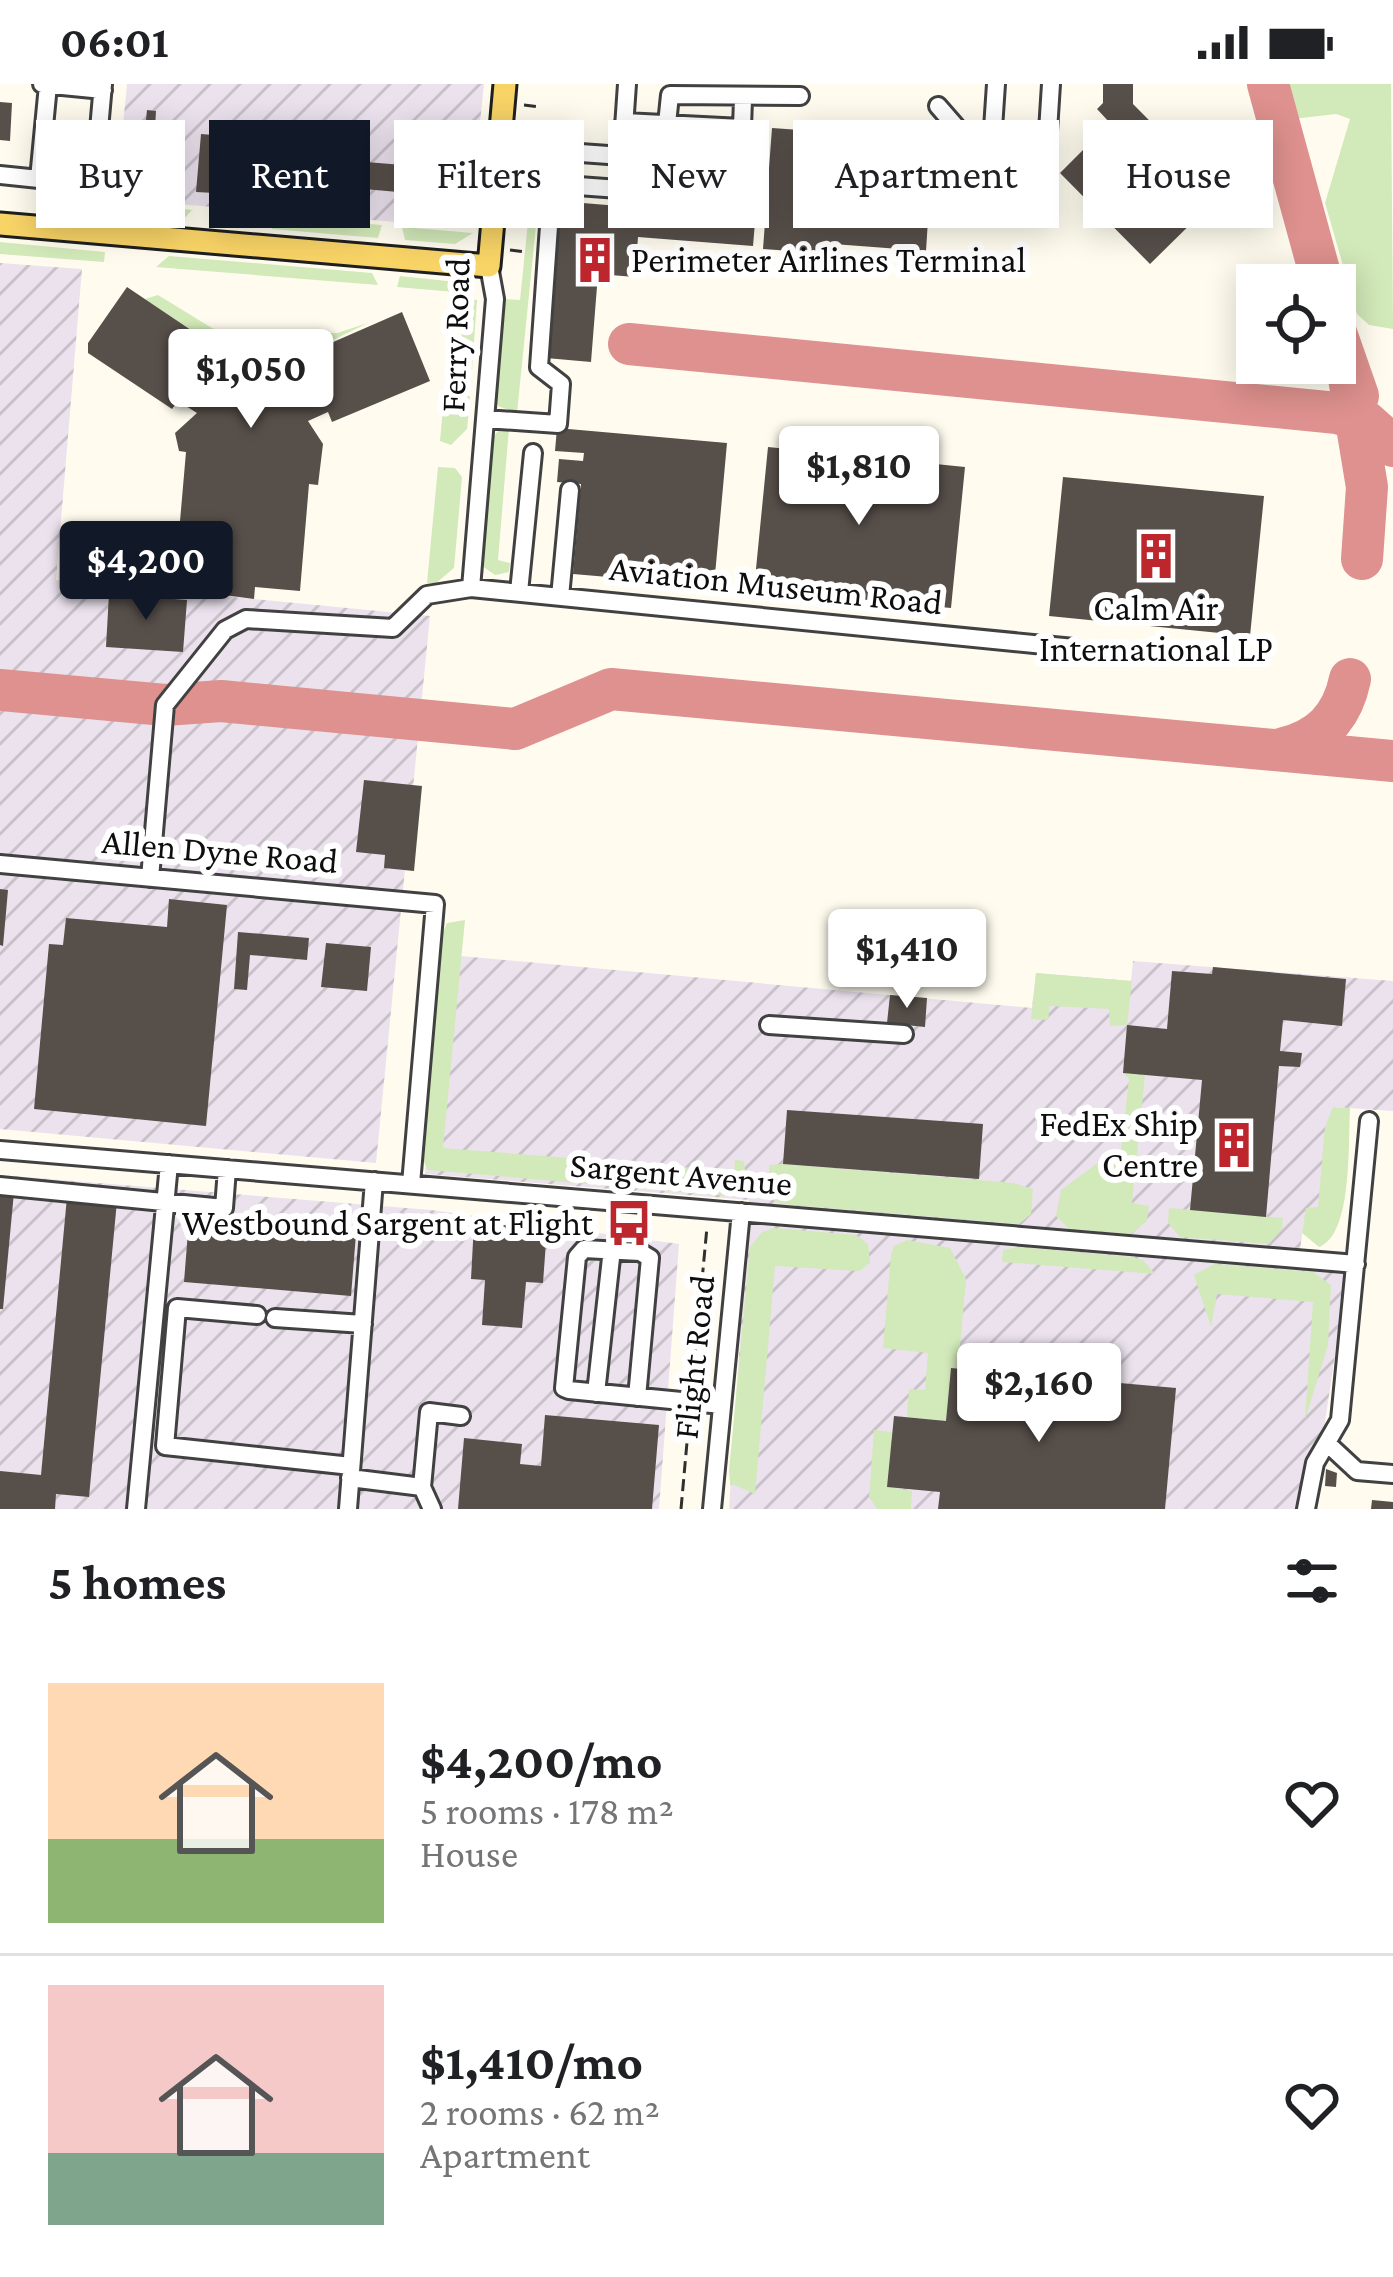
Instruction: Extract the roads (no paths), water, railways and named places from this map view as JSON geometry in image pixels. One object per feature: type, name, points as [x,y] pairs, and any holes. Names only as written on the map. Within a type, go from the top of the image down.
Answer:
[{"type":"main road","name":"Ferry Road","points":[[502,120],[505,84]]},
{"type":"main road","points":[[0,224],[489,266]]},
{"type":"main road","name":"Ferry Road","points":[[489,266],[492,228]]},
{"type":"street","points":[[0,175],[39,179],[45,84],[103,87],[90,231]]},
{"type":"street","points":[[624,120],[627,84]]},
{"type":"street","points":[[996,84],[990,173],[1045,178],[1052,84]]},
{"type":"street","points":[[667,120],[670,95],[800,96]]},
{"type":"street","points":[[742,120],[743,99]]},
{"type":"street","points":[[938,106],[950,120]]},
{"type":"street","points":[[485,419],[558,424],[561,384],[538,368],[549,228]]},
{"type":"street","name":"Ferry Road","points":[[471,588],[495,299],[489,266]]},
{"type":"street","points":[[519,592],[533,453]]},
{"type":"street","points":[[560,597],[570,490]]},
{"type":"street","points":[[150,878],[165,705],[225,630],[258,618],[393,628],[427,595],[471,588]]},
{"type":"street","name":"Aviation Museum Road","points":[[471,588],[1074,648]]},
{"type":"street","name":"Allen Dyne Road","points":[[0,863],[435,904],[411,1184]]},
{"type":"street","points":[[769,1025],[904,1034]]},
{"type":"street","points":[[1306,1509],[1308,1485],[1340,1420],[1369,1121]]},
{"type":"street","name":"Sargent Avenue","points":[[0,1150],[1356,1264]]},
{"type":"street","points":[[136,1509],[169,1164]]},
{"type":"street","points":[[0,1186],[224,1208],[226,1168]]},
{"type":"street","points":[[348,1509],[374,1181]]},
{"type":"street","name":"Flight Road","points":[[712,1509],[741,1212]]},
{"type":"street","points":[[637,1397],[651,1264],[646,1254],[590,1247],[577,1257],[564,1388],[596,1393],[722,1406]]},
{"type":"street","points":[[596,1393],[612,1249]]},
{"type":"street","points":[[363,1324],[177,1308],[165,1446],[351,1472],[422,1487]]},
{"type":"street","points":[[432,1509],[422,1487],[429,1412],[461,1416]]},
{"type":"street","points":[[1329,1445],[1357,1471],[1393,1474]]},
{"type":"place","name":"Perimeter Airlines Terminal","points":[[595,260]]},
{"type":"place","name":"Calm Air International LP","points":[[1156,556]]},
{"type":"place","name":"FedEx Ship Centre","points":[[1234,1145]]},
{"type":"place","name":"Westbound Sargent at Flight","points":[[629,1223]]}]
